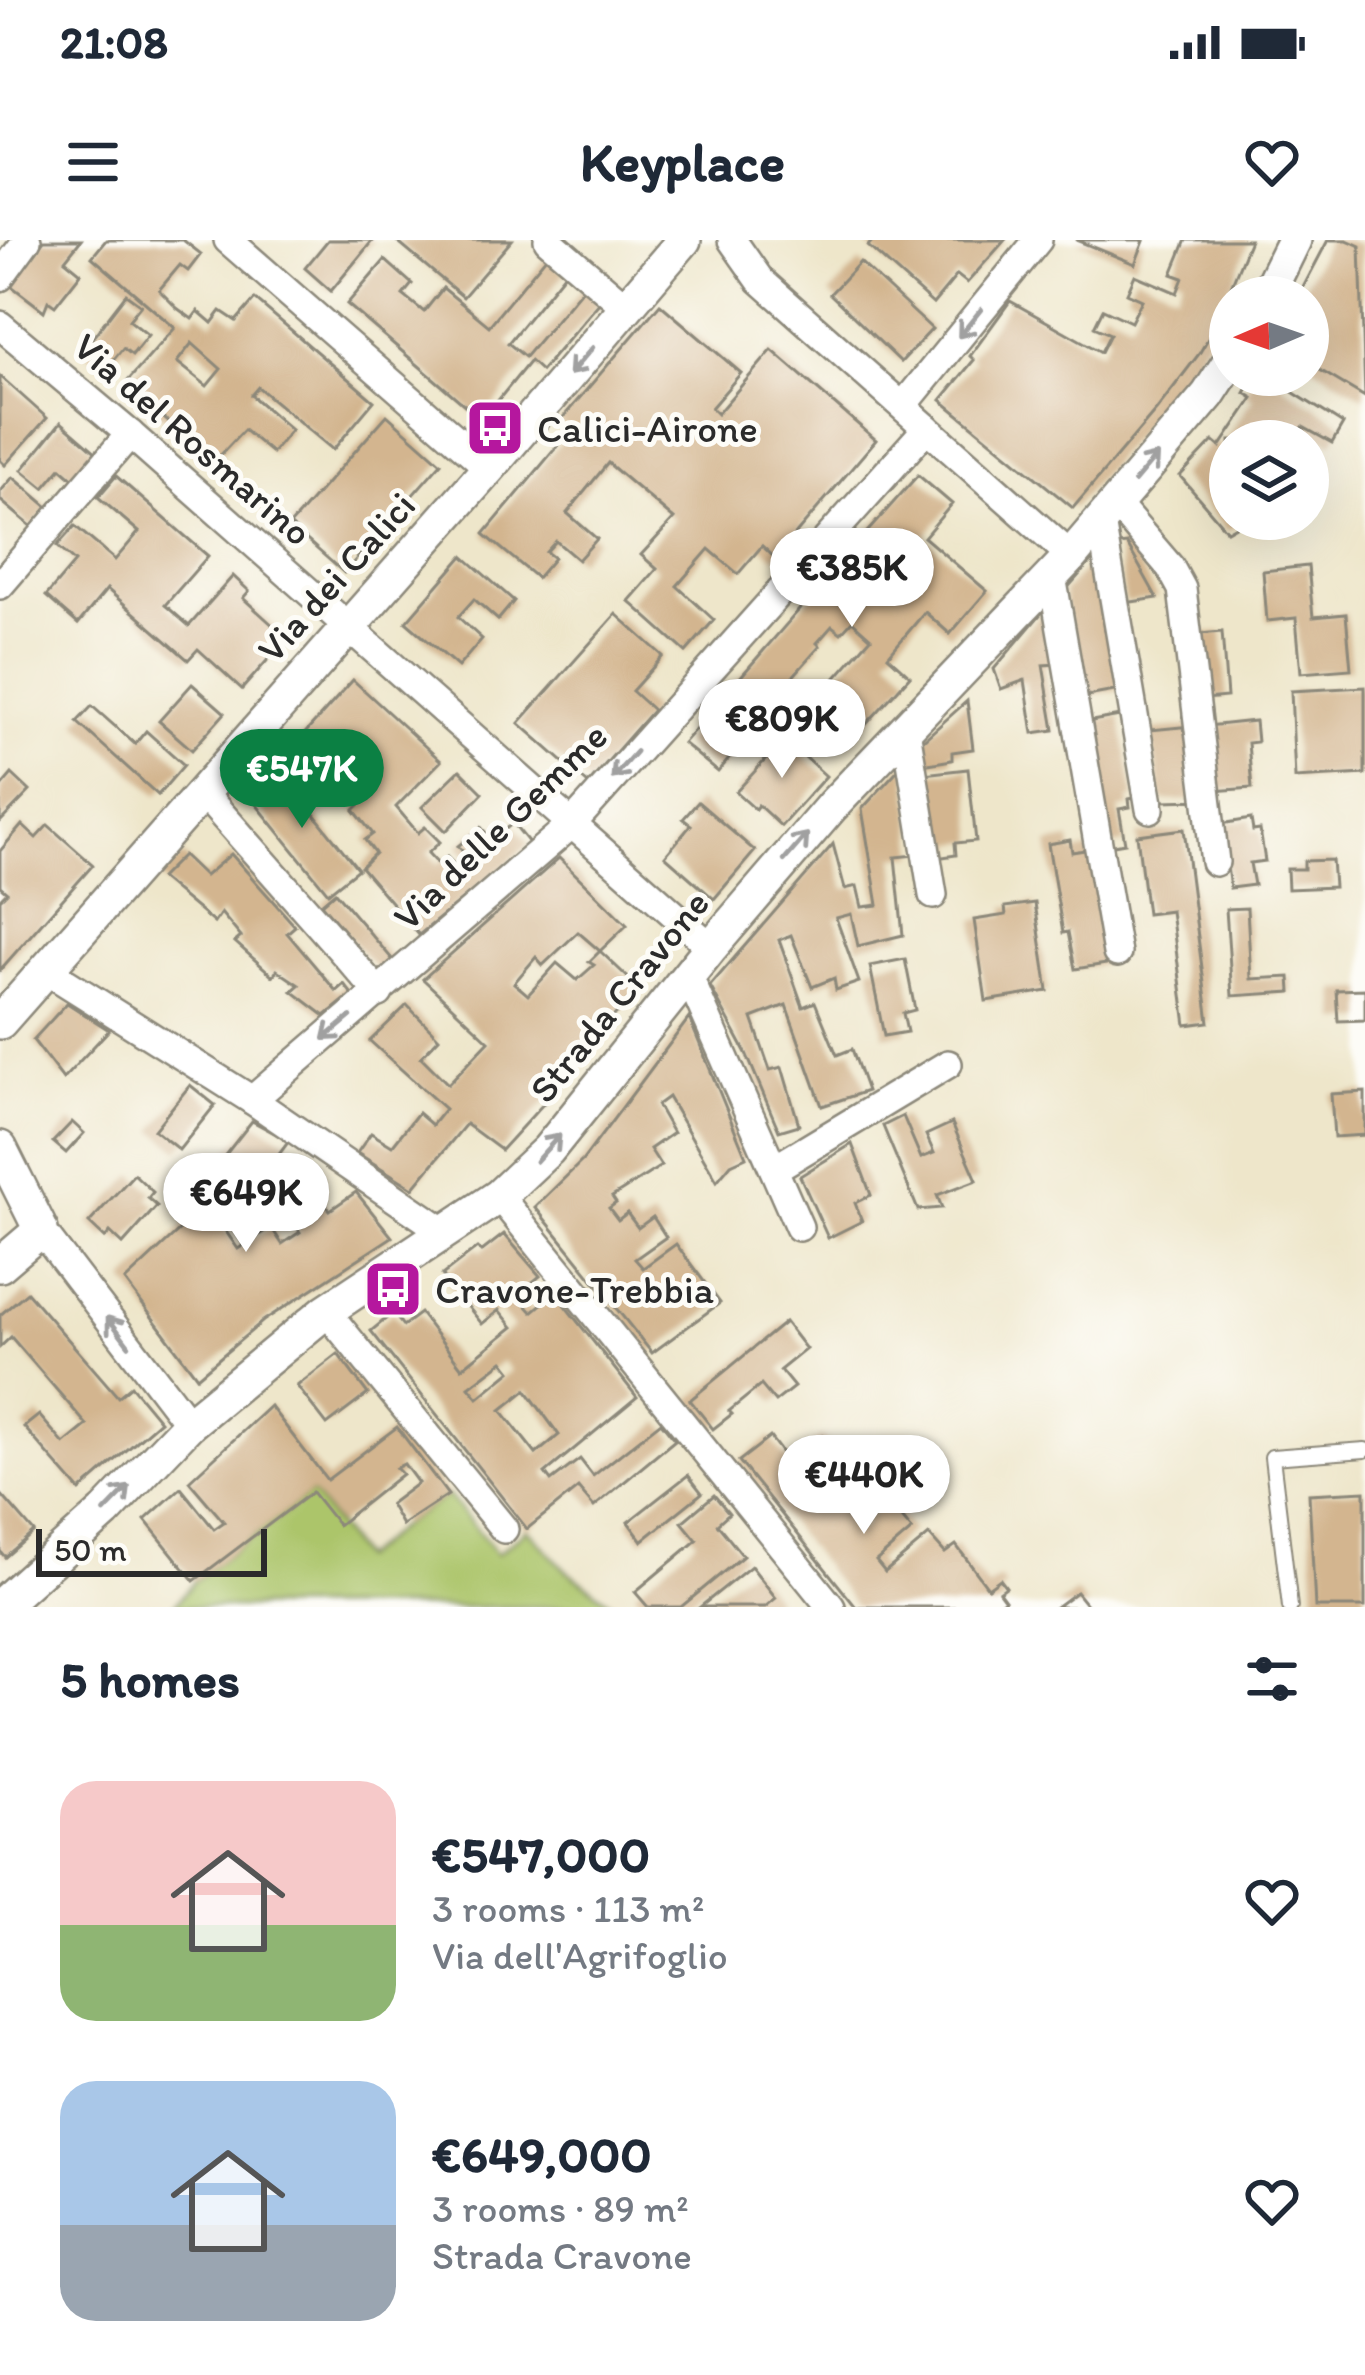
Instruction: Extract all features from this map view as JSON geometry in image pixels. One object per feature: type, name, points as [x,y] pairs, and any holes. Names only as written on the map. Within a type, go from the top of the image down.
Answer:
[{"type":"street","points":[[0,277],[27,240]]},
{"type":"street","points":[[228,240],[489,468]]},
{"type":"street","points":[[548,240],[626,307]]},
{"type":"street","name":"Via dei Calici","points":[[0,1022],[684,240]]},
{"type":"street","points":[[732,240],[760,280],[927,428],[1062,566],[1118,952]]},
{"type":"street","points":[[903,406],[1038,240]]},
{"type":"street","points":[[1276,276],[1294,240]]},
{"type":"street","name":"Via del Rosmarino","points":[[0,325],[711,947]]},
{"type":"street","name":"Strada Cravone","points":[[0,1606],[106,1512],[189,1424],[326,1311],[500,1196],[548,1150],[832,806],[1062,566],[1209,393]]},
{"type":"street","name":"Via delle Gemme","points":[[252,1100],[572,824],[927,428]]},
{"type":"street","points":[[0,585],[130,434]]},
{"type":"street","points":[[1109,513],[1150,809]]},
{"type":"street","points":[[1109,513],[1170,568],[1183,589],[1215,862]]},
{"type":"street","points":[[907,730],[933,895]]},
{"type":"street","points":[[202,792],[379,993]]},
{"type":"street","points":[[46,970],[252,1100],[446,1233]]},
{"type":"street","points":[[689,976],[799,1227]]},
{"type":"street","points":[[774,1169],[949,1064]]},
{"type":"street","points":[[0,1148],[40,1230],[189,1424]]},
{"type":"street","points":[[500,1196],[831,1607]]},
{"type":"street","points":[[0,1264],[40,1230]]},
{"type":"street","points":[[326,1311],[504,1529]]},
{"type":"lane","points":[[1290,1607],[1272,1457],[1365,1450]]},
{"type":"green space","points":[[312,1492],[361,1559],[448,1495],[497,1554],[527,1529],[565,1569],[617,1607],[173,1607],[194,1581]]},
{"type":"building","points":[[44,240],[81,240],[65,260],[81,273],[55,306],[48,301],[44,311],[10,285]]},
{"type":"building","points":[[106,240],[183,240],[201,254],[188,271],[180,265],[159,290],[177,308],[192,319],[198,311],[212,323],[221,311],[236,321],[255,299],[374,401],[333,450],[258,387],[251,395],[291,430],[272,453],[244,430],[214,462],[125,384],[175,328],[92,257]],"holes":[[[192,343],[221,369],[207,386],[177,362]]]},
{"type":"building","points":[[328,240],[373,240],[331,291],[305,268]]},
{"type":"building","points":[[395,240],[512,240],[463,297]]},
{"type":"building","points":[[873,240],[1005,240],[967,283],[957,275],[933,304],[868,246]]},
{"type":"building","points":[[1076,240],[1141,240],[1144,241],[1135,264]]},
{"type":"building","points":[[1186,240],[1250,240],[1235,276],[1209,276],[1209,337],[1199,354],[1073,508],[941,400],[974,360],[970,356],[1010,301],[1101,352],[1110,334],[1094,327],[1103,309],[1131,322],[1142,300],[1127,293],[1135,275],[1177,293],[1183,278],[1172,274]]},
{"type":"building","points":[[1328,240],[1360,246],[1365,397],[1329,376],[1329,276],[1309,276]]},
{"type":"building","points":[[546,257],[565,273],[508,343],[525,357],[583,288],[600,302],[541,371],[530,361],[482,420],[347,304],[385,260],[412,284],[403,295],[424,312],[443,288],[489,326]]},
{"type":"building","points":[[860,262],[932,329],[901,362],[830,294]]},
{"type":"building","points":[[126,294],[141,305],[129,320],[148,335],[132,355],[123,348],[107,368],[83,350]]},
{"type":"building","points":[[660,304],[741,373],[711,408],[717,414],[772,350],[876,440],[775,558],[762,546],[738,574],[709,549],[677,586],[714,620],[686,652],[629,601],[657,569],[641,555],[674,519],[608,463],[567,513],[597,539],[578,560],[556,541],[546,552],[554,558],[537,578],[484,534],[570,431],[559,422]]},
{"type":"building","points":[[0,376],[47,418],[5,465],[0,460]]},
{"type":"building","points":[[1250,396],[1299,396],[1343,424],[1332,443],[1329,420],[1238,420],[1253,398]]},
{"type":"building","points":[[387,415],[441,463],[344,573],[290,525]]},
{"type":"building","points":[[61,422],[98,454],[76,481],[61,468],[44,488],[22,470]]},
{"type":"building","points":[[1209,445],[1209,510],[1180,476]]},
{"type":"building","points":[[918,475],[952,504],[924,537],[987,591],[950,634],[925,612],[888,656],[910,676],[850,742],[837,730],[825,742],[799,719],[871,638],[852,621],[841,633],[832,626],[750,725],[754,729],[718,772],[683,743],[839,564],[876,593],[887,580],[852,549]]},
{"type":"building","points":[[116,476],[208,556],[165,605],[189,626],[233,576],[249,591],[243,598],[287,638],[242,689],[198,649],[188,660],[107,589],[78,624],[46,596],[75,562],[57,546],[75,526],[115,560],[139,532],[98,497]]},
{"type":"building","points":[[13,477],[48,507],[32,527],[0,500],[0,492]]},
{"type":"building","points":[[1127,544],[1157,598],[1125,603],[1117,545]]},
{"type":"building","points":[[463,556],[514,601],[498,620],[474,599],[458,617],[482,639],[458,667],[406,622]]},
{"type":"building","points":[[1096,556],[1120,690],[1082,697],[1064,592]]},
{"type":"building","points":[[1308,566],[1313,617],[1346,614],[1351,669],[1301,673],[1296,618],[1267,621],[1263,571]]},
{"type":"building","points":[[1050,603],[1057,664],[1043,665],[1054,730],[1033,733],[1025,680],[1001,689],[994,669]]},
{"type":"building","points":[[616,614],[663,656],[632,691],[653,710],[588,784],[519,723]]},
{"type":"building","points":[[1222,632],[1227,697],[1204,699],[1199,634]]},
{"type":"building","points":[[353,680],[441,761],[396,807],[418,833],[425,827],[440,842],[428,853],[438,864],[447,857],[457,867],[469,859],[458,846],[481,827],[492,840],[513,823],[530,844],[419,935],[361,867],[375,853],[365,840],[373,834],[354,810],[372,792],[365,785],[380,769],[367,756],[352,771],[341,761],[316,785],[289,751]]},
{"type":"building","points":[[192,684],[225,713],[192,750],[159,721]]},
{"type":"building","points":[[1365,687],[1365,774],[1295,778],[1291,691]]},
{"type":"building","points":[[967,701],[973,749],[952,752],[952,760],[922,765],[918,745]]},
{"type":"building","points":[[92,706],[135,744],[146,731],[184,765],[158,795],[77,722]]},
{"type":"building","points":[[1120,716],[1134,798],[1129,799],[1130,807],[1119,809],[1125,843],[1108,846],[1086,722]]},
{"type":"building","points":[[1255,721],[1257,742],[1248,743],[1252,788],[1213,791],[1207,726]]},
{"type":"building","points":[[1192,726],[1199,800],[1162,801],[1150,730]]},
{"type":"building","points":[[789,734],[826,776],[781,826],[736,792]]},
{"type":"building","points":[[906,761],[916,855],[895,857],[903,935],[858,946],[851,914],[836,918],[859,982],[836,990],[834,978],[812,987],[791,935],[779,940],[803,1007],[815,1002],[837,1055],[852,1049],[867,1091],[822,1106],[786,1005],[752,1018],[770,1070],[782,1067],[799,1125],[779,1131],[746,1053],[710,986],[833,844],[845,889],[857,886],[862,907],[878,905],[862,809]]},
{"type":"building","points":[[277,768],[358,869],[328,893],[247,793]]},
{"type":"building","points":[[968,769],[976,841],[955,843],[956,855],[936,858],[923,774]]},
{"type":"building","points":[[460,770],[483,793],[446,831],[422,807]]},
{"type":"building","points":[[12,774],[30,791],[0,822],[0,788]]},
{"type":"building","points":[[698,802],[755,851],[714,899],[665,856],[691,825],[683,819]]},
{"type":"building","points":[[1251,819],[1253,831],[1260,830],[1265,861],[1250,863],[1254,885],[1230,888],[1221,824]]},
{"type":"building","points":[[22,825],[36,838],[48,825],[93,865],[0,970],[0,899],[7,892],[0,886],[0,851]]},
{"type":"building","points":[[1184,829],[1209,1022],[1186,1025],[1171,911],[1147,914],[1137,835]]},
{"type":"building","points":[[1070,840],[1072,852],[1091,849],[1106,964],[1075,969],[1068,932],[1063,933],[1048,844]]},
{"type":"building","points":[[231,854],[295,926],[287,933],[336,991],[344,984],[352,994],[325,1016],[292,991],[299,985],[277,970],[273,976],[235,942],[241,937],[221,913],[214,923],[160,878],[183,855],[205,876]]},
{"type":"building","points":[[559,858],[627,925],[600,951],[639,988],[501,1150],[466,1124],[413,1188],[357,1153],[371,1133],[392,1146],[418,1113],[432,1125],[445,1109],[370,1041],[407,1005],[439,1038],[421,1057],[448,1084],[489,1041],[423,979]],"holes":[[[578,932],[600,951],[589,962],[594,965],[577,980],[557,963],[528,995],[514,983],[536,957],[543,965]]]},
{"type":"building","points":[[1332,860],[1334,887],[1288,889],[1287,869],[1304,869],[1304,861]]},
{"type":"building","points":[[335,892],[393,960],[379,972],[321,904]]},
{"type":"building","points":[[1035,903],[1048,991],[986,1001],[974,920],[1006,915],[1005,907]]},
{"type":"building","points":[[1247,908],[1251,979],[1290,977],[1291,992],[1232,996],[1226,909]]},
{"type":"building","points":[[905,959],[915,1010],[903,1013],[907,1032],[884,1036],[870,966]]},
{"type":"building","points":[[1365,989],[1365,1020],[1338,1021],[1336,990]]},
{"type":"building","points":[[67,1003],[109,1030],[63,1079],[33,1040]]},
{"type":"building","points":[[689,1018],[746,1157],[731,1164],[717,1181],[668,1097],[657,1105],[673,1133],[650,1149],[661,1166],[612,1197],[616,1203],[609,1208],[618,1220],[627,1213],[638,1228],[653,1217],[666,1237],[635,1259],[643,1268],[676,1244],[720,1303],[652,1353],[535,1207],[583,1160]]},
{"type":"building","points":[[190,1085],[215,1105],[179,1150],[154,1130]]},
{"type":"building","points":[[1365,1092],[1365,1135],[1334,1137],[1331,1094]]},
{"type":"building","points":[[903,1116],[921,1158],[934,1153],[926,1135],[952,1123],[977,1180],[937,1195],[942,1208],[918,1210],[883,1126]]},
{"type":"building","points":[[252,1121],[289,1141],[271,1165],[294,1184],[245,1215],[240,1206],[220,1223],[238,1249],[271,1227],[282,1244],[300,1232],[289,1216],[320,1198],[330,1210],[356,1192],[392,1237],[263,1321],[197,1377],[125,1281],[198,1213],[189,1201]]},
{"type":"building","points":[[72,1122],[84,1133],[66,1153],[53,1142]]},
{"type":"building","points":[[852,1144],[871,1195],[855,1203],[862,1221],[828,1238],[800,1176]]},
{"type":"building","points":[[134,1174],[153,1192],[148,1198],[157,1206],[123,1244],[110,1232],[105,1238],[89,1223]]},
{"type":"building","points":[[504,1234],[540,1276],[517,1295],[532,1312],[555,1293],[637,1397],[545,1473],[551,1481],[580,1459],[593,1476],[661,1422],[675,1440],[594,1507],[578,1488],[527,1529],[371,1331],[393,1313],[403,1326],[420,1313],[462,1368],[513,1327],[499,1310],[482,1324],[442,1275],[477,1248],[481,1252]],"holes":[[[503,1361],[511,1371],[478,1398],[469,1387]],[[526,1390],[559,1435],[536,1454],[501,1410]]]},
{"type":"building","points":[[27,1292],[118,1397],[131,1386],[160,1421],[80,1491],[24,1427],[39,1415],[64,1444],[87,1425],[11,1337],[0,1347],[0,1315]]},
{"type":"building","points":[[785,1322],[806,1349],[780,1370],[794,1387],[775,1402],[761,1385],[713,1429],[690,1400]]},
{"type":"building","points":[[338,1354],[368,1394],[327,1425],[297,1386]]},
{"type":"building","points":[[270,1406],[327,1480],[397,1427],[448,1495],[402,1525],[390,1504],[418,1483],[404,1464],[396,1468],[402,1474],[338,1525],[312,1492],[194,1581],[145,1520],[181,1488],[214,1529],[224,1522],[189,1481]]},
{"type":"building","points":[[822,1436],[833,1450],[810,1468],[823,1484],[842,1468],[852,1482],[862,1474],[875,1489],[845,1513],[859,1531],[866,1525],[863,1521],[888,1501],[912,1530],[876,1561],[885,1572],[929,1535],[945,1553],[956,1545],[988,1588],[1000,1579],[1006,1587],[999,1592],[1005,1600],[996,1607],[856,1607],[739,1461],[770,1437],[788,1461]]},
{"type":"building","points":[[688,1475],[702,1493],[642,1541],[628,1522]]},
{"type":"building","points":[[1365,1491],[1365,1607],[1315,1607],[1309,1494]]},
{"type":"building","points":[[0,1493],[34,1532],[5,1557],[0,1551]]},
{"type":"building","points":[[714,1495],[729,1513],[717,1524],[743,1556],[681,1607],[648,1607],[635,1592],[697,1540],[682,1522]]},
{"type":"building","points":[[751,1566],[776,1598],[765,1607],[700,1607]]},
{"type":"building","points":[[1076,1592],[1088,1607],[1056,1607]]},
{"type":"place","name":"Calici-Airone","points":[[495,428]]},
{"type":"place","name":"Cravone-Trebbia","points":[[393,1289]]}]
